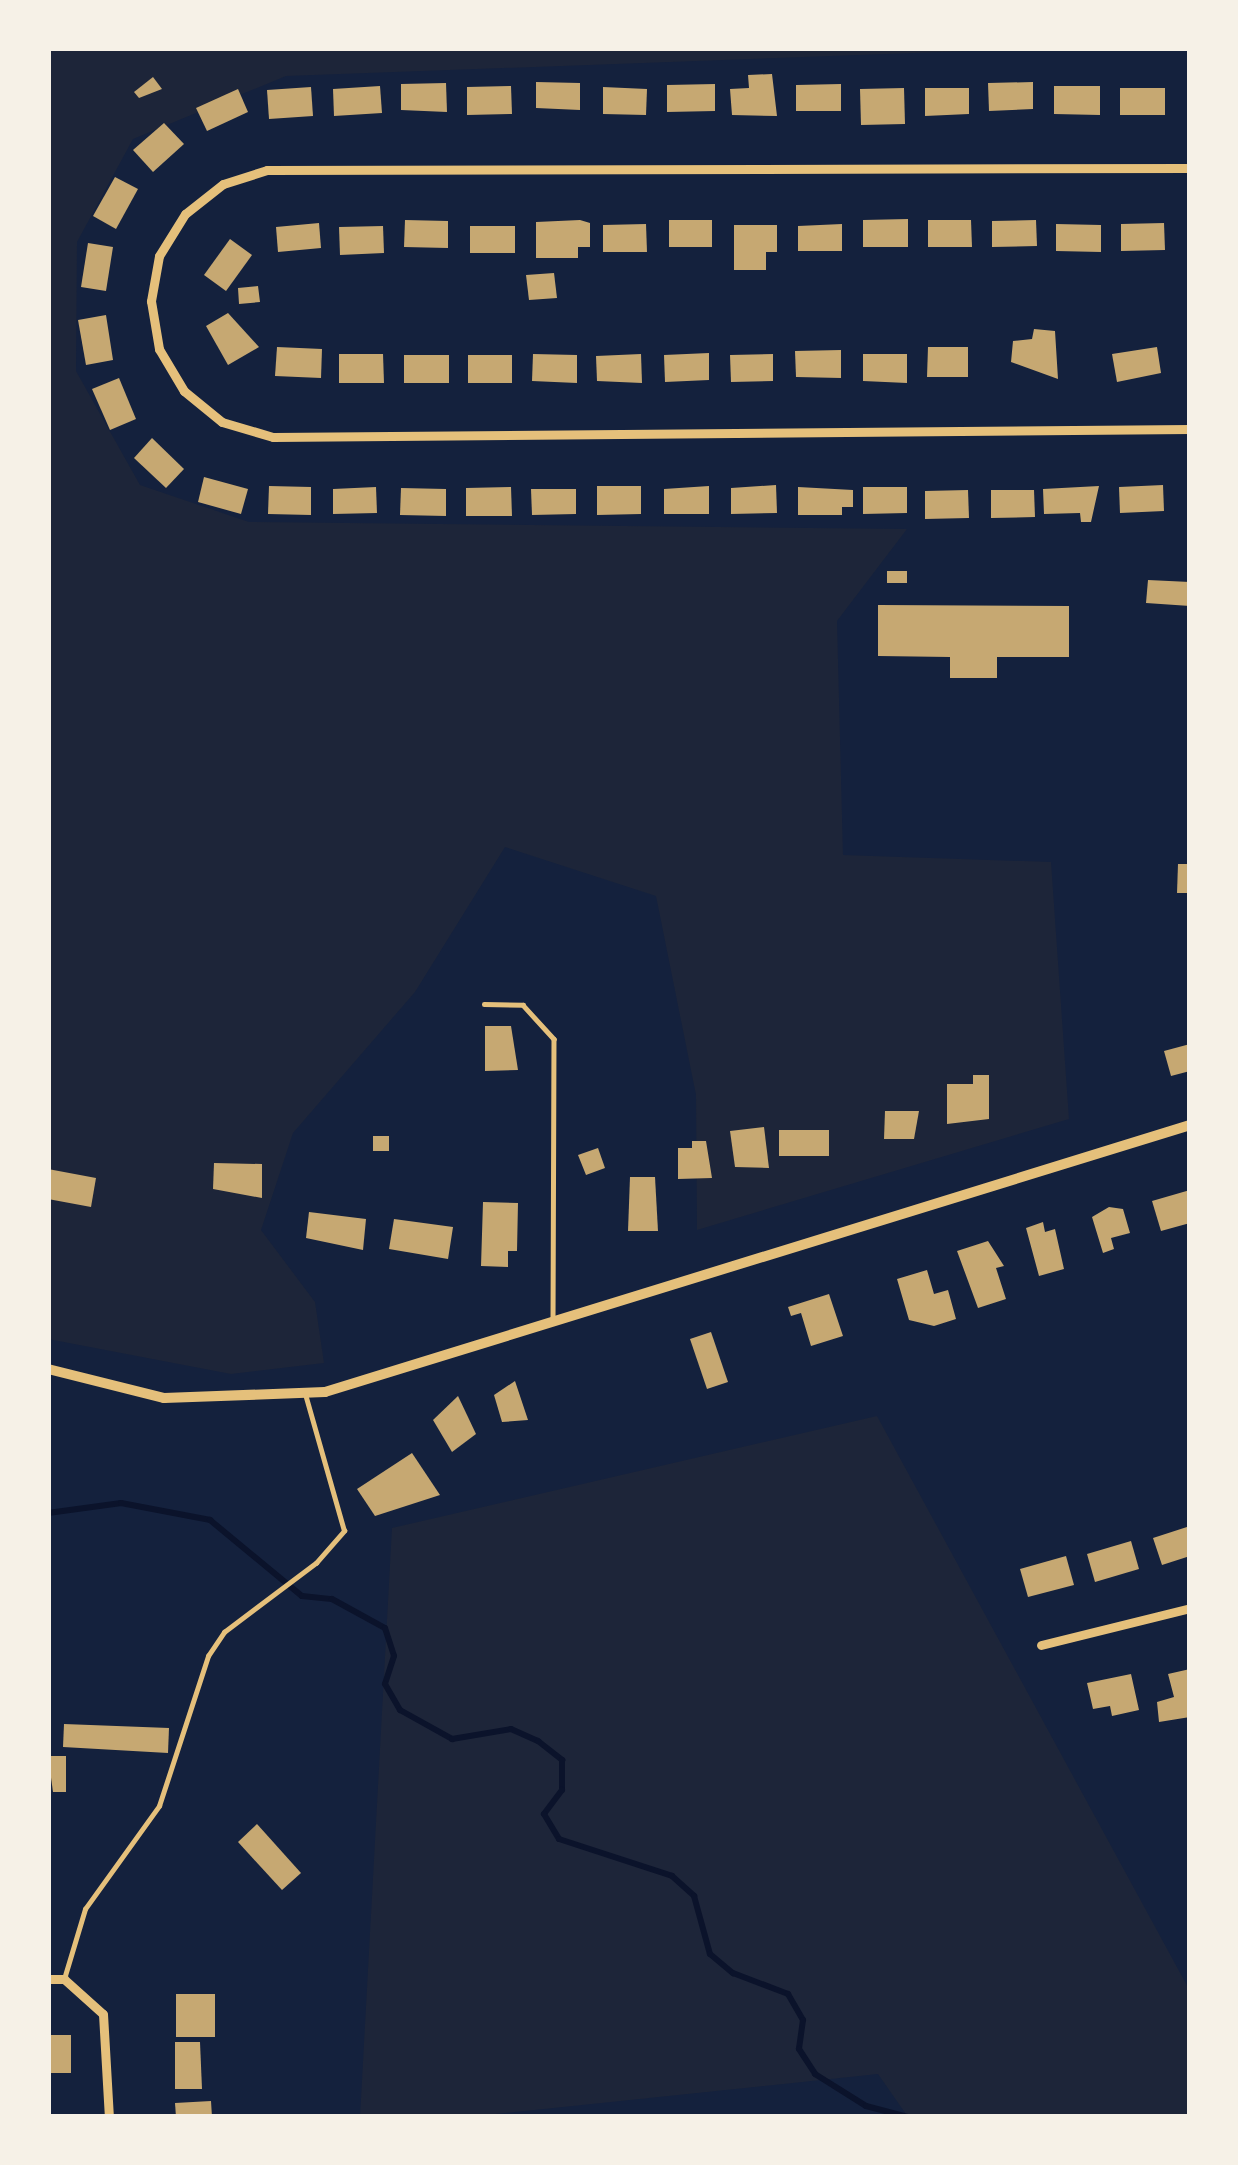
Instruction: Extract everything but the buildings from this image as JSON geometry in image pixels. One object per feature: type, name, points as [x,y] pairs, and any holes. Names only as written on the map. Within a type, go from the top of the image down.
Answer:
[{"type":"street","points":[[1190,168],[267,170],[223,184],[185,214],[159,256],[151,301],[159,349],[184,391],[222,422],[273,436],[1190,429]]},
{"type":"street","points":[[48,1369],[164,1397],[305,1394],[1190,1125]]},
{"type":"street","points":[[1041,1645],[1190,1609]]},
{"type":"street","points":[[48,1978],[64,1979],[93,1998],[109,2031],[109,2117]]},
{"type":"lane","points":[[484,1004],[523,1005],[554,1039],[553,1321]]},
{"type":"lane","points":[[64,1979],[86,1910],[159,1806],[208,1656],[251,1609],[334,1547],[346,1516],[305,1394]]},
{"type":"shaded area","points":[[48,48],[1053,48],[286,76],[133,139],[77,242],[76,371],[140,485],[249,522],[907,529],[837,621],[843,855],[1051,862],[1069,1119],[697,1230],[696,1095],[656,896],[505,847],[415,992],[293,1133],[261,1230],[315,1302],[324,1363],[231,1374],[48,1339]]},
{"type":"shaded area","points":[[877,1416],[1190,1991],[1190,2117],[908,2117],[878,2074],[467,2117],[360,2117],[392,1528]]},
{"type":"waterway","points":[[48,1513],[121,1503],[210,1520],[302,1596],[332,1599],[385,1628],[394,1656],[385,1684],[400,1710],[452,1739],[511,1729],[538,1741],[562,1760],[562,1790],[544,1814],[559,1839],[672,1876],[694,1896],[710,1954],[733,1973],[788,1994],[803,2020],[799,2049],[815,2074],[866,2106],[908,2117]]}]
